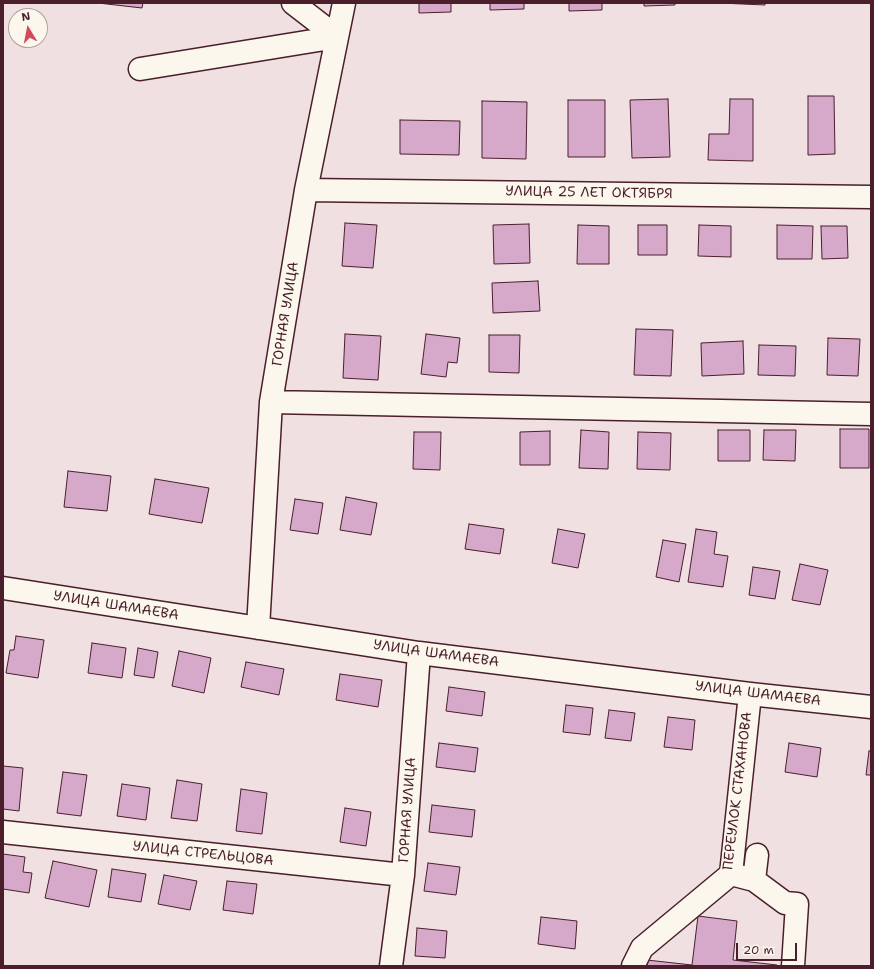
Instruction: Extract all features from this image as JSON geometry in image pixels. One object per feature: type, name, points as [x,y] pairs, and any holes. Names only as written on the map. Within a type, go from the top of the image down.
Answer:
[{"type":"street","points":[[292,3],[337,37]]},
{"type":"street","name":"ГОРНАЯ УЛИЦА","points":[[258,628],[272,402],[306,190],[344,3]]},
{"type":"street","points":[[140,69],[337,37]]},
{"type":"street","name":"УЛИЦА 25 ЛЕТ ОКТЯБРЯ","points":[[306,190],[871,197]]},
{"type":"street","points":[[272,402],[871,414]]},
{"type":"street","name":"УЛИЦА ШАМАЕВА","points":[[3,588],[419,653],[750,694],[871,707]]},
{"type":"street","name":"ГОРНАЯ УЛИЦА","points":[[391,966],[403,875],[419,653]]},
{"type":"street","name":"ПЕРЕУЛОК СТАХАНОВА","points":[[634,966],[642,948],[731,874],[750,694]]},
{"type":"street","name":"УЛИЦА СТРЕЛЬЦОВА","points":[[3,832],[403,875]]},
{"type":"street","points":[[754,880],[757,855]]},
{"type":"street","points":[[731,874],[754,880],[785,903],[797,904],[793,966]]},
{"type":"building","points":[[98,3],[143,3],[142,8]]},
{"type":"building","points":[[419,3],[451,3],[451,12],[419,13]]},
{"type":"building","points":[[490,3],[524,3],[524,9],[490,10]]},
{"type":"building","points":[[569,3],[602,3],[602,10],[569,11]]},
{"type":"building","points":[[644,3],[675,3],[675,5],[644,6]]},
{"type":"building","points":[[719,3],[765,3],[765,5]]},
{"type":"building","points":[[808,96],[834,96],[835,154],[808,155]]},
{"type":"building","points":[[668,99],[670,157],[632,158],[630,100]]},
{"type":"building","points":[[730,99],[753,99],[753,161],[708,160],[709,134],[729,134]]},
{"type":"building","points":[[568,100],[605,100],[605,157],[568,157]]},
{"type":"building","points":[[482,101],[527,102],[526,159],[482,158]]},
{"type":"building","points":[[400,120],[460,121],[459,155],[400,154]]},
{"type":"building","points":[[345,223],[377,225],[373,268],[342,266]]},
{"type":"building","points":[[529,224],[530,263],[494,264],[493,225]]},
{"type":"building","points":[[578,225],[609,226],[609,264],[577,264]]},
{"type":"building","points":[[638,225],[667,225],[667,255],[638,255]]},
{"type":"building","points":[[699,225],[731,226],[731,257],[698,256]]},
{"type":"building","points":[[777,225],[813,226],[812,259],[777,259]]},
{"type":"building","points":[[821,226],[847,226],[848,258],[822,259]]},
{"type":"building","points":[[538,281],[540,311],[493,313],[492,283]]},
{"type":"building","points":[[636,329],[673,330],[671,376],[634,375]]},
{"type":"building","points":[[345,334],[381,336],[378,380],[343,378]]},
{"type":"building","points":[[426,334],[460,338],[457,363],[448,362],[446,377],[421,374]]},
{"type":"building","points":[[489,335],[520,335],[519,373],[489,372]]},
{"type":"building","points":[[828,338],[860,339],[858,376],[827,375]]},
{"type":"building","points":[[743,341],[744,374],[702,376],[701,343]]},
{"type":"building","points":[[759,345],[796,346],[795,376],[758,375]]},
{"type":"building","points":[[840,429],[869,429],[869,468],[840,468]]},
{"type":"building","points":[[581,430],[609,432],[608,469],[579,468]]},
{"type":"building","points":[[718,430],[750,430],[750,461],[718,461]]},
{"type":"building","points":[[764,430],[796,430],[795,461],[763,460]]},
{"type":"building","points":[[550,431],[550,465],[520,465],[520,432]]},
{"type":"building","points":[[414,432],[441,432],[440,470],[413,469]]},
{"type":"building","points":[[638,432],[671,433],[670,470],[637,469]]},
{"type":"building","points":[[68,471],[111,476],[107,511],[64,507]]},
{"type":"building","points":[[155,479],[209,488],[202,523],[149,514]]},
{"type":"building","points":[[346,497],[377,503],[371,535],[340,530]]},
{"type":"building","points":[[295,499],[323,503],[318,534],[290,530]]},
{"type":"building","points":[[469,524],[504,529],[500,554],[465,549]]},
{"type":"building","points":[[558,529],[585,534],[578,568],[552,563]]},
{"type":"building","points":[[696,529],[717,532],[714,554],[728,556],[723,587],[688,582]]},
{"type":"building","points":[[663,540],[686,544],[679,582],[656,577]]},
{"type":"building","points":[[800,564],[828,570],[820,605],[792,600]]},
{"type":"building","points":[[753,567],[780,571],[775,599],[749,595]]},
{"type":"building","points":[[16,636],[44,640],[38,678],[6,673],[10,650],[14,650]]},
{"type":"building","points":[[92,643],[126,648],[122,678],[88,673]]},
{"type":"building","points":[[138,648],[158,652],[154,678],[134,675]]},
{"type":"building","points":[[179,651],[211,658],[204,693],[172,686]]},
{"type":"building","points":[[246,662],[284,669],[279,695],[241,687]]},
{"type":"building","points":[[340,674],[382,680],[378,707],[336,700]]},
{"type":"building","points":[[449,687],[485,692],[482,716],[446,711]]},
{"type":"building","points":[[566,705],[593,708],[590,735],[563,732]]},
{"type":"building","points":[[609,710],[635,713],[631,741],[605,738]]},
{"type":"building","points":[[668,717],[695,720],[692,750],[664,747]]},
{"type":"building","points":[[439,743],[478,748],[475,772],[436,767]]},
{"type":"building","points":[[789,743],[821,748],[817,777],[785,772]]},
{"type":"building","points":[[869,751],[871,751],[871,775],[866,775]]},
{"type":"building","points":[[3,766],[23,768],[19,811],[3,809]]},
{"type":"building","points":[[63,772],[87,775],[81,816],[57,813]]},
{"type":"building","points":[[177,780],[202,784],[197,821],[171,818]]},
{"type":"building","points":[[122,784],[150,788],[146,820],[117,816]]},
{"type":"building","points":[[241,789],[267,793],[262,834],[236,831]]},
{"type":"building","points":[[432,805],[475,810],[472,837],[429,832]]},
{"type":"building","points":[[345,808],[371,812],[366,846],[340,842]]},
{"type":"building","points":[[3,854],[25,857],[23,872],[32,873],[29,893],[3,889]]},
{"type":"building","points":[[53,861],[97,870],[89,907],[45,898]]},
{"type":"building","points":[[428,863],[460,867],[456,895],[424,891]]},
{"type":"building","points":[[112,869],[146,874],[141,902],[108,897]]},
{"type":"building","points":[[164,875],[197,881],[190,910],[158,904]]},
{"type":"building","points":[[227,881],[257,884],[253,914],[223,910]]},
{"type":"building","points":[[698,916],[737,921],[733,960],[777,966],[647,966],[647,960],[692,965]]},
{"type":"building","points":[[541,917],[577,921],[575,949],[538,944]]},
{"type":"building","points":[[417,928],[447,931],[445,958],[415,956]]}]
